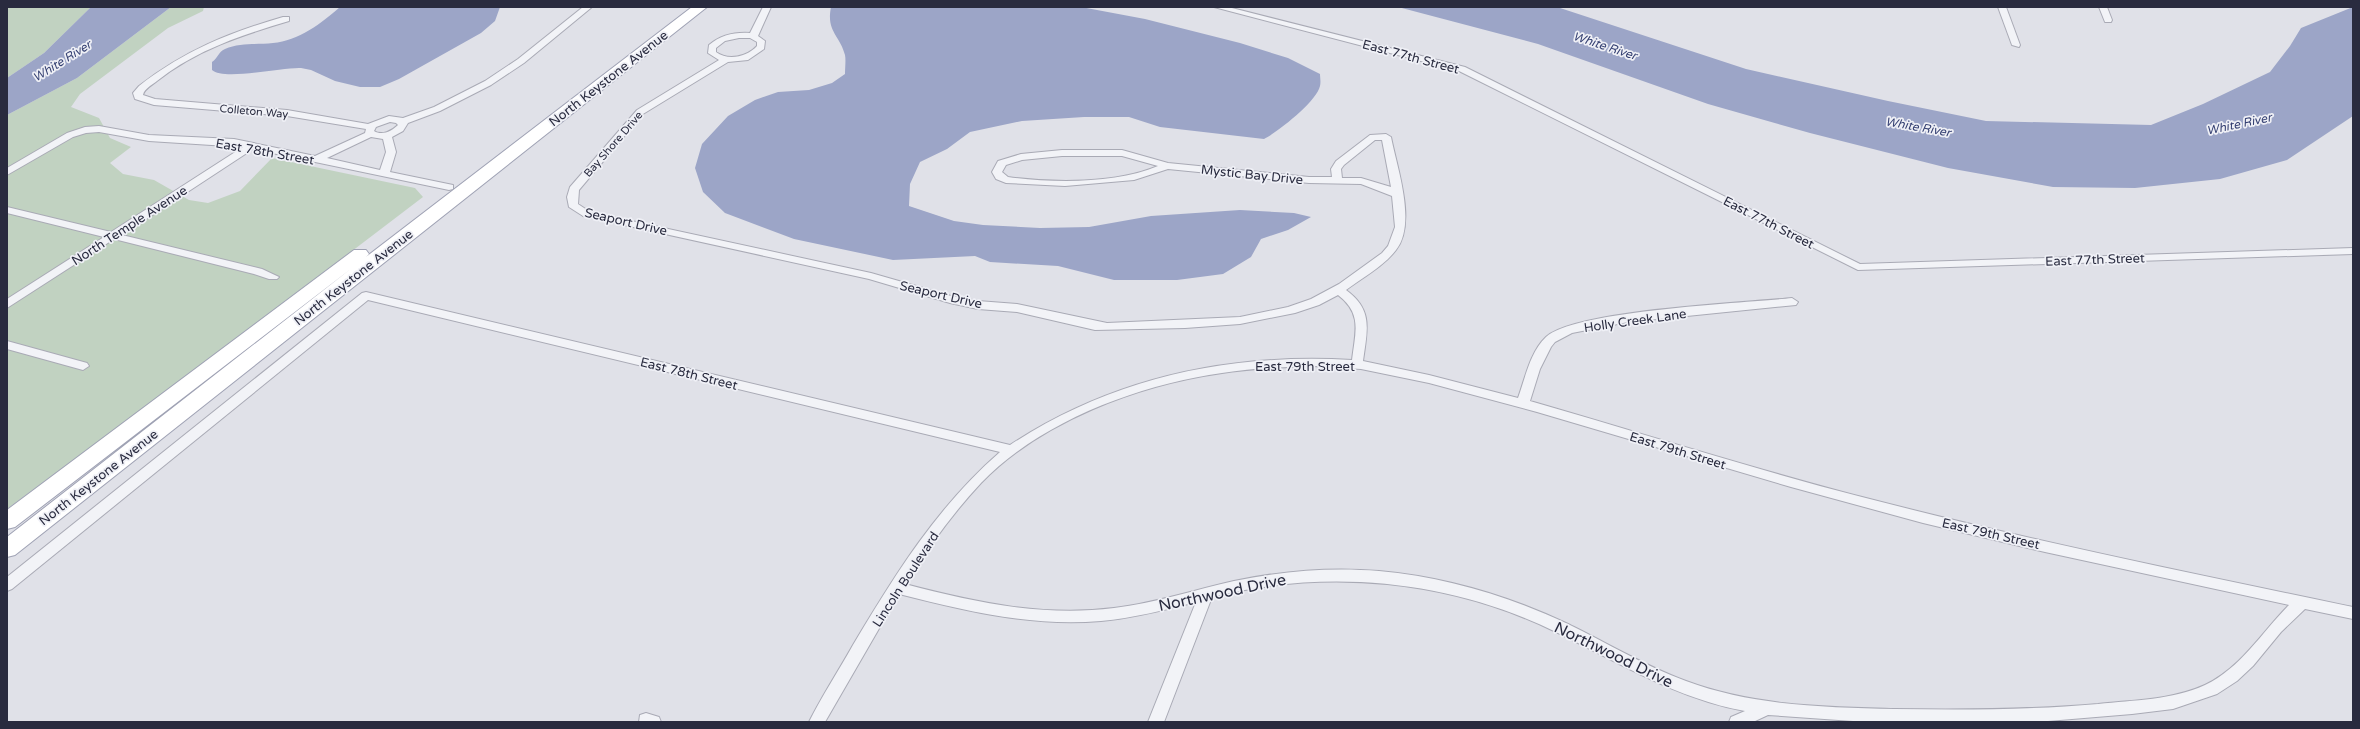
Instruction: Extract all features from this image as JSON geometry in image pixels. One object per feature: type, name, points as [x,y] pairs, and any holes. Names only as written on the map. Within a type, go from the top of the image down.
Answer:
[{"type":"main road","name":"North Keystone Avenue","points":[[7,521],[689,7]]},
{"type":"main road","name":"North Keystone Avenue","points":[[7,549],[469,185],[700,7]]},
{"type":"street","points":[[315,160],[371,131],[389,119],[402,122],[480,82],[503,68],[581,7]]},
{"type":"street","points":[[420,114],[426,114],[451,102],[507,71],[588,7]]},
{"type":"street","points":[[728,59],[713,54],[711,50],[714,44],[730,37],[752,36],[756,33],[767,7]]},
{"type":"street","name":"East 77th Street","points":[[1218,7],[1462,68],[1858,266],[2353,251]]},
{"type":"street","points":[[2002,7],[2016,45]]},
{"type":"street","points":[[2103,7],[2108,20]]},
{"type":"street","name":"Colleton Way","points":[[286,20],[223,39],[189,54],[165,69],[142,88],[138,93],[138,97],[154,102],[272,112],[387,135]]},
{"type":"street","name":"Bay Shore Drive","points":[[572,202],[574,189],[640,112],[728,59],[747,56],[758,50],[762,45],[760,41],[752,36]]},
{"type":"street","points":[[384,174],[391,152],[387,135],[400,130],[403,126],[402,122]]},
{"type":"street","name":"East 78th Street","points":[[7,172],[54,142],[78,132],[99,129],[149,138],[222,141],[449,187]]},
{"type":"street","points":[[1338,180],[1337,167],[1345,158],[1373,137],[1386,137],[1398,194],[1402,225],[1400,236],[1394,248],[1338,289],[1354,301],[1361,312],[1357,365]]},
{"type":"street","name":"North Temple Avenue","points":[[7,304],[251,146]]},
{"type":"street","name":"Mystic Bay Drive","points":[[1167,166],[1156,172],[1133,177],[1054,184],[1006,180],[1000,177],[997,172],[1002,163],[1013,159],[1062,153],[1129,154],[1167,166],[1309,180],[1338,180],[1374,184],[1398,194]]},
{"type":"street","name":"Seaport Drive","points":[[572,202],[580,211],[587,214],[871,276],[968,303],[1017,308],[1095,326],[1134,327],[1267,316],[1299,308],[1338,289]]},
{"type":"street","points":[[7,210],[251,269],[273,277]]},
{"type":"street","name":"East 78th Street","points":[[366,296],[1012,450]]},
{"type":"street","name":"North Keystone Avenue","points":[[7,585],[366,296]]},
{"type":"street","name":"Holly Creek Lane","points":[[1523,403],[1544,348],[1551,340],[1565,332],[1641,317],[1792,302]]},
{"type":"street","points":[[7,345],[83,366]]},
{"type":"street","name":"East 79th Street","points":[[1012,450],[1038,433],[1080,411],[1124,394],[1168,380],[1248,366],[1309,363],[1357,365],[1423,378],[1523,403],[1743,470],[1875,506],[2353,613]]},
{"type":"street","name":"Lincoln Boulevard","points":[[817,722],[897,588],[924,547],[954,507],[986,471],[1012,450]]},
{"type":"street","name":"Northwood Drive","points":[[897,588],[986,610],[1050,617],[1124,612],[1206,595],[1261,581],[1322,576],[1379,577],[1441,586],[1492,600],[1539,618],[1639,669],[1686,688],[1767,708],[1797,713],[1867,716],[2052,719],[2153,705],[2194,697],[2208,691],[2222,684],[2242,667],[2279,624],[2302,602]]},
{"type":"street","points":[[1156,722],[1206,595]]},
{"type":"street","points":[[1737,722],[1767,708]]},
{"type":"green space","points":[[7,7],[91,7],[44,53],[7,78]]},
{"type":"green space","points":[[171,7],[204,7],[203,11],[168,28],[80,94],[71,107],[99,118],[110,138],[131,147],[110,163],[123,174],[154,180],[189,200],[208,203],[240,191],[272,158],[415,188],[423,197],[188,376],[7,509],[7,115],[77,78]]},
{"type":"water","name":"White River","points":[[91,7],[171,7],[77,78],[7,115],[7,78],[44,53]]},
{"type":"water","points":[[340,7],[500,7],[495,21],[481,33],[399,79],[380,87],[360,87],[335,81],[311,70],[301,68],[240,74],[218,73],[212,70],[212,62],[225,49],[237,45],[282,42],[291,39],[317,25]]},
{"type":"water","points":[[831,7],[1081,7],[1145,19],[1240,43],[1288,58],[1320,74],[1320,86],[1312,100],[1296,116],[1264,139],[1160,127],[1129,117],[1084,117],[1022,121],[970,132],[947,149],[920,162],[910,184],[909,206],[954,221],[983,225],[1040,228],[1089,227],[1151,216],[1240,210],[1294,213],[1311,217],[1288,230],[1261,239],[1251,257],[1223,274],[1177,280],[1114,280],[1058,266],[990,262],[975,256],[893,260],[794,239],[725,213],[703,192],[695,168],[702,144],[728,116],[755,100],[778,92],[809,90],[832,83],[845,74],[845,55],[843,48],[830,22]]},
{"type":"water","name":"White River","points":[[1398,7],[1557,7],[1746,69],[1888,101],[1986,121],[2151,125],[2203,104],[2270,72],[2290,46],[2301,28],[2353,7],[2353,116],[2287,160],[2220,179],[2135,188],[2053,187],[1948,168],[1810,133],[1708,104],[1538,44]]}]
